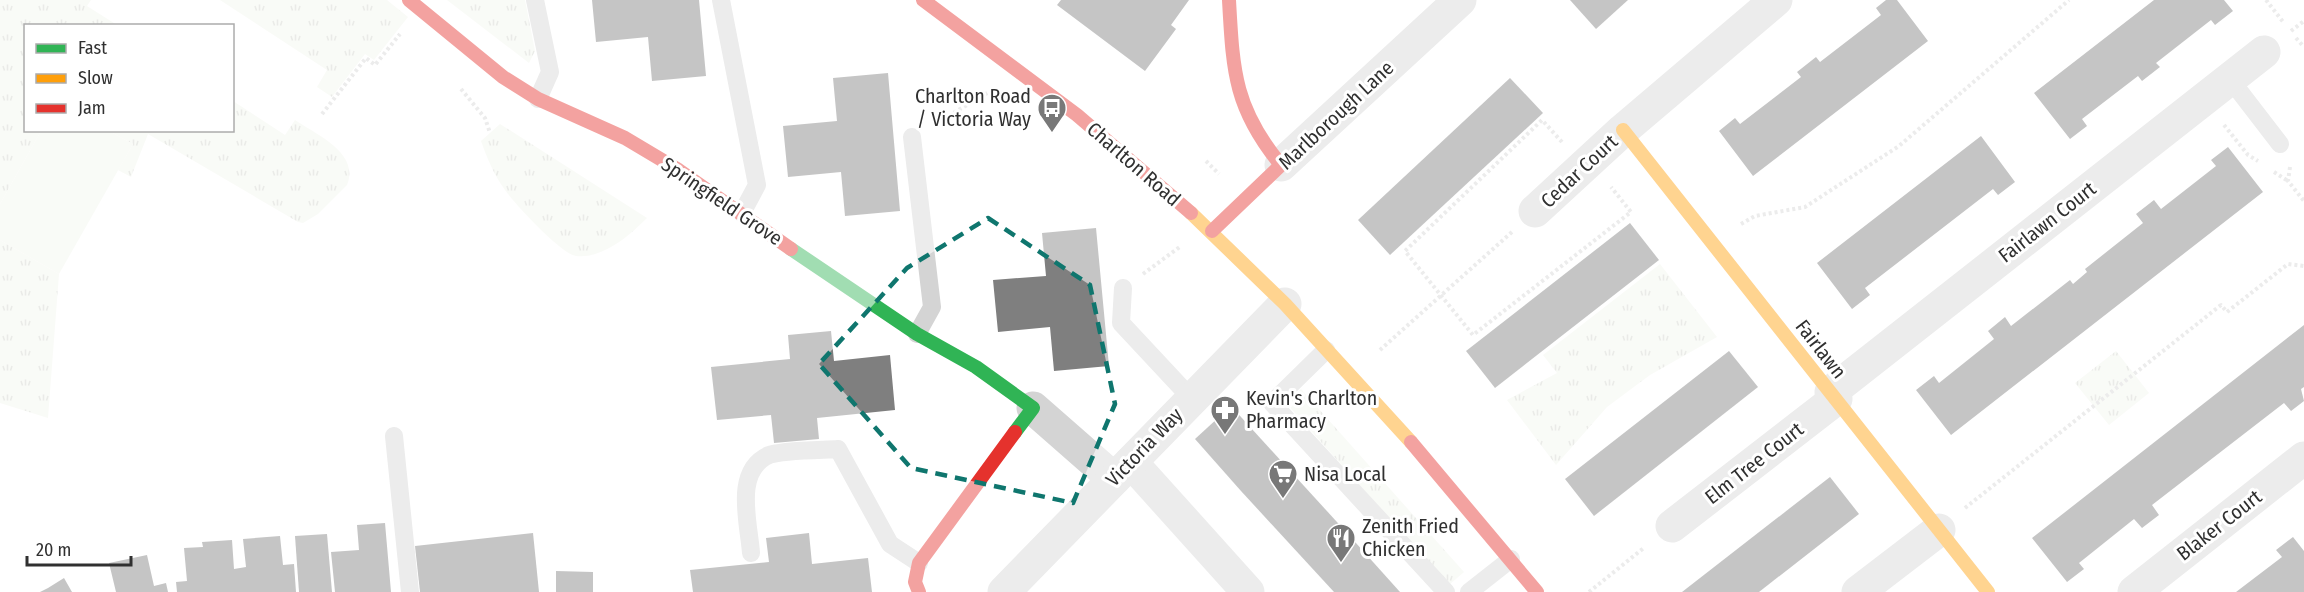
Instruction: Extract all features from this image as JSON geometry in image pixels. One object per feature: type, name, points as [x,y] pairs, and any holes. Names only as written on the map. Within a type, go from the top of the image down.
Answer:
[{"type":"street","name":"Springfield Grove","points":[[409,0],[503,77],[538,99],[625,138],[742,213],[840,284],[917,334],[976,367],[1122,470],[1248,592]]},
{"type":"street","name":"Charlton Road","points":[[923,0],[1077,115],[1212,231],[1285,304],[1434,467],[1537,592]]},
{"type":"street","points":[[1229,0],[1237,97],[1260,141],[1281,165]]},
{"type":"street","name":"Marlborough Lane","points":[[1212,231],[1460,0]]},
{"type":"street","name":"Cedar Court","points":[[1535,211],[1623,130],[1776,0]]},
{"type":"street","name":"Fairlawn Court","points":[[1833,396],[2264,52]]},
{"type":"street","name":"Fairlawn","points":[[1623,130],[1988,592]]},
{"type":"street","name":"Victoria Way","points":[[1004,592],[1285,304]]},
{"type":"street","name":"Elm Tree Court","points":[[1672,526],[1833,396]]},
{"type":"street","points":[[919,592],[915,582],[919,562],[1033,408]]},
{"type":"street","name":"Blaker Court","points":[[2133,592],[2304,458]]},
{"type":"street","points":[[1858,592],[1939,530]]},
{"type":"lane","points":[[535,0],[550,72],[538,99]]},
{"type":"lane","points":[[721,0],[757,185],[742,213]]},
{"type":"lane","points":[[2230,79],[2280,144]]},
{"type":"lane","points":[[912,137],[932,307],[917,334]]},
{"type":"lane","points":[[1123,288],[1121,323],[1191,398]]},
{"type":"lane","points":[[1326,350],[1272,403],[1446,592]]},
{"type":"lane","points":[[394,436],[410,592]]},
{"type":"lane","points":[[752,553],[745,488],[753,470],[769,455],[838,449],[890,544],[919,562]]},
{"type":"lane","points":[[1469,592],[1512,559]]},
{"type":"path","points":[[1712,241],[1755,216],[1805,207],[1899,146],[2069,0]]},
{"type":"path","points":[[322,114],[366,58],[375,65],[402,30]]},
{"type":"path","points":[[912,137],[993,89]]},
{"type":"path","points":[[1206,161],[1219,174]]},
{"type":"path","points":[[1380,350],[1535,211]]},
{"type":"path","points":[[1123,288],[1183,245]]},
{"type":"path","points":[[1939,530],[2075,419],[2221,305],[2227,312],[2288,264],[2304,266]]},
{"type":"path","points":[[1589,592],[1672,526]]},
{"type":"highlighted area","points":[[988,218],[1090,285],[1115,404],[1073,503],[911,468],[819,364],[907,268]]},
{"type":"green space","points":[[0,0],[91,0],[87,6],[115,24],[24,24],[24,132],[40,132],[0,204]]},
{"type":"green space","points":[[220,0],[387,0],[408,17],[374,60],[365,54],[332,97],[317,87],[327,70]]},
{"type":"green space","points":[[447,0],[525,0],[535,51],[529,63]]},
{"type":"green space","points":[[234,102],[285,135],[295,120],[325,139],[342,154],[349,174],[347,185],[318,214],[303,223],[148,134],[131,177],[118,170],[133,144],[111,132],[234,132]]},
{"type":"green space","points":[[500,124],[647,218],[633,232],[606,250],[586,256],[569,253],[549,238],[528,217],[505,190],[494,172],[481,141]]},
{"type":"green space","points":[[40,132],[111,132],[133,144],[59,274],[0,240],[0,204]]},
{"type":"green space","points":[[0,240],[59,274],[48,418],[0,403]]},
{"type":"green space","points":[[1660,264],[1717,337],[1650,375],[1607,407],[1556,465],[1507,400],[1557,373],[1543,355]]},
{"type":"green space","points":[[2116,351],[2149,393],[2109,425],[2075,383]]},
{"type":"green space","points":[[1301,389],[1464,572],[1449,585],[1286,403]]},
{"type":"building","points":[[592,0],[699,0],[706,76],[652,81],[648,37],[596,42]]},
{"type":"building","points":[[1061,0],[1189,0],[1171,25],[1176,29],[1145,71],[1057,5]]},
{"type":"building","points":[[1570,0],[1628,0],[1596,29]]},
{"type":"building","points":[[1886,0],[1897,0],[1928,41],[1753,176],[1719,131],[1735,118],[1740,124],[1801,77],[1797,72],[1816,57],[1820,62],[1881,15],[1876,8]]},
{"type":"building","points":[[2154,0],[2224,0],[2233,11],[2215,25],[2211,20],[2156,63],[2160,67],[2142,81],[2138,76],[2082,119],[2087,126],[2070,139],[2034,93]]},
{"type":"building","points":[[888,73],[900,211],[845,216],[841,172],[788,177],[783,126],[837,121],[833,78]]},
{"type":"building","points":[[1510,78],[1543,113],[1390,255],[1358,220]]},
{"type":"building","points":[[1981,136],[2015,182],[1998,195],[1993,189],[1865,288],[1870,295],[1852,309],[1817,263]]},
{"type":"building","points":[[2228,147],[2263,192],[1951,435],[1916,390],[1934,376],[1939,383],[1994,339],[1988,331],[2005,317],[2011,326],[2070,280],[2073,284],[2087,272],[2085,269],[2143,223],[2136,214],[2154,200],[2161,209],[2216,166],[2211,160]]},
{"type":"building","points":[[1630,223],[1659,260],[1495,388],[1466,351]]},
{"type":"building","points":[[1096,228],[1109,366],[1054,371],[1050,327],[998,332],[993,280],[1046,276],[1042,233]]},
{"type":"building","points":[[2304,325],[2304,387],[2301,389],[2304,401],[2291,411],[2284,403],[2152,505],[2159,515],[2142,528],[2134,519],[2079,563],[2084,569],[2067,582],[2032,538]]},
{"type":"building","points":[[831,331],[834,361],[890,355],[895,410],[817,418],[819,439],[774,443],[771,415],[717,420],[711,367],[790,359],[788,335]]},
{"type":"building","points":[[1729,351],[1758,387],[1594,516],[1565,479]]},
{"type":"building","points":[[1231,406],[1400,592],[1334,592],[1241,491],[1195,439]]},
{"type":"building","points":[[1830,477],[1859,514],[1759,592],[1682,592]]},
{"type":"building","points":[[385,523],[391,592],[335,592],[331,552],[359,550],[357,525]]},
{"type":"building","points":[[533,533],[539,592],[420,592],[415,546]]},
{"type":"building","points":[[809,533],[812,564],[868,558],[872,592],[693,592],[690,570],[769,562],[766,538]]},
{"type":"building","points":[[327,534],[332,592],[299,592],[295,536]]},
{"type":"building","points":[[280,536],[283,565],[294,564],[296,592],[177,592],[176,582],[187,581],[184,548],[203,547],[202,542],[232,540],[234,569],[246,567],[243,539]]},
{"type":"building","points":[[2293,537],[2304,551],[2304,592],[2236,592],[2282,557],[2276,550]]},
{"type":"building","points":[[147,555],[154,586],[166,583],[168,592],[116,592],[109,563]]},
{"type":"building","points":[[556,571],[593,572],[593,592],[556,592]]},
{"type":"building","points":[[64,578],[72,592],[40,592],[48,588]]},
{"type":"traffic: fast","points":[[791,249],[917,334],[976,367],[1033,408],[1015,432]]},
{"type":"traffic: slow","points":[[1623,130],[1988,592]]},
{"type":"traffic: slow","points":[[1191,213],[1285,304],[1411,442]]},
{"type":"traffic: jam","points":[[409,0],[503,77],[538,99],[625,138],[677,169],[791,249]]},
{"type":"traffic: jam","points":[[923,0],[1077,115],[1191,213]]},
{"type":"traffic: jam","points":[[1212,231],[1281,165],[1254,125],[1239,88],[1232,48],[1229,0]]},
{"type":"traffic: jam","points":[[919,592],[915,582],[919,563],[1015,432]]},
{"type":"traffic: jam","points":[[1411,442],[1537,592]]},
{"type":"place","name":"Charlton Road / Victoria Way","points":[[1052,134]]},
{"type":"place","name":"Kevin's Charlton Pharmacy","points":[[1225,436]]},
{"type":"place","name":"Nisa Local","points":[[1283,500]]},
{"type":"place","name":"Zenith Fried Chicken","points":[[1341,564]]}]
